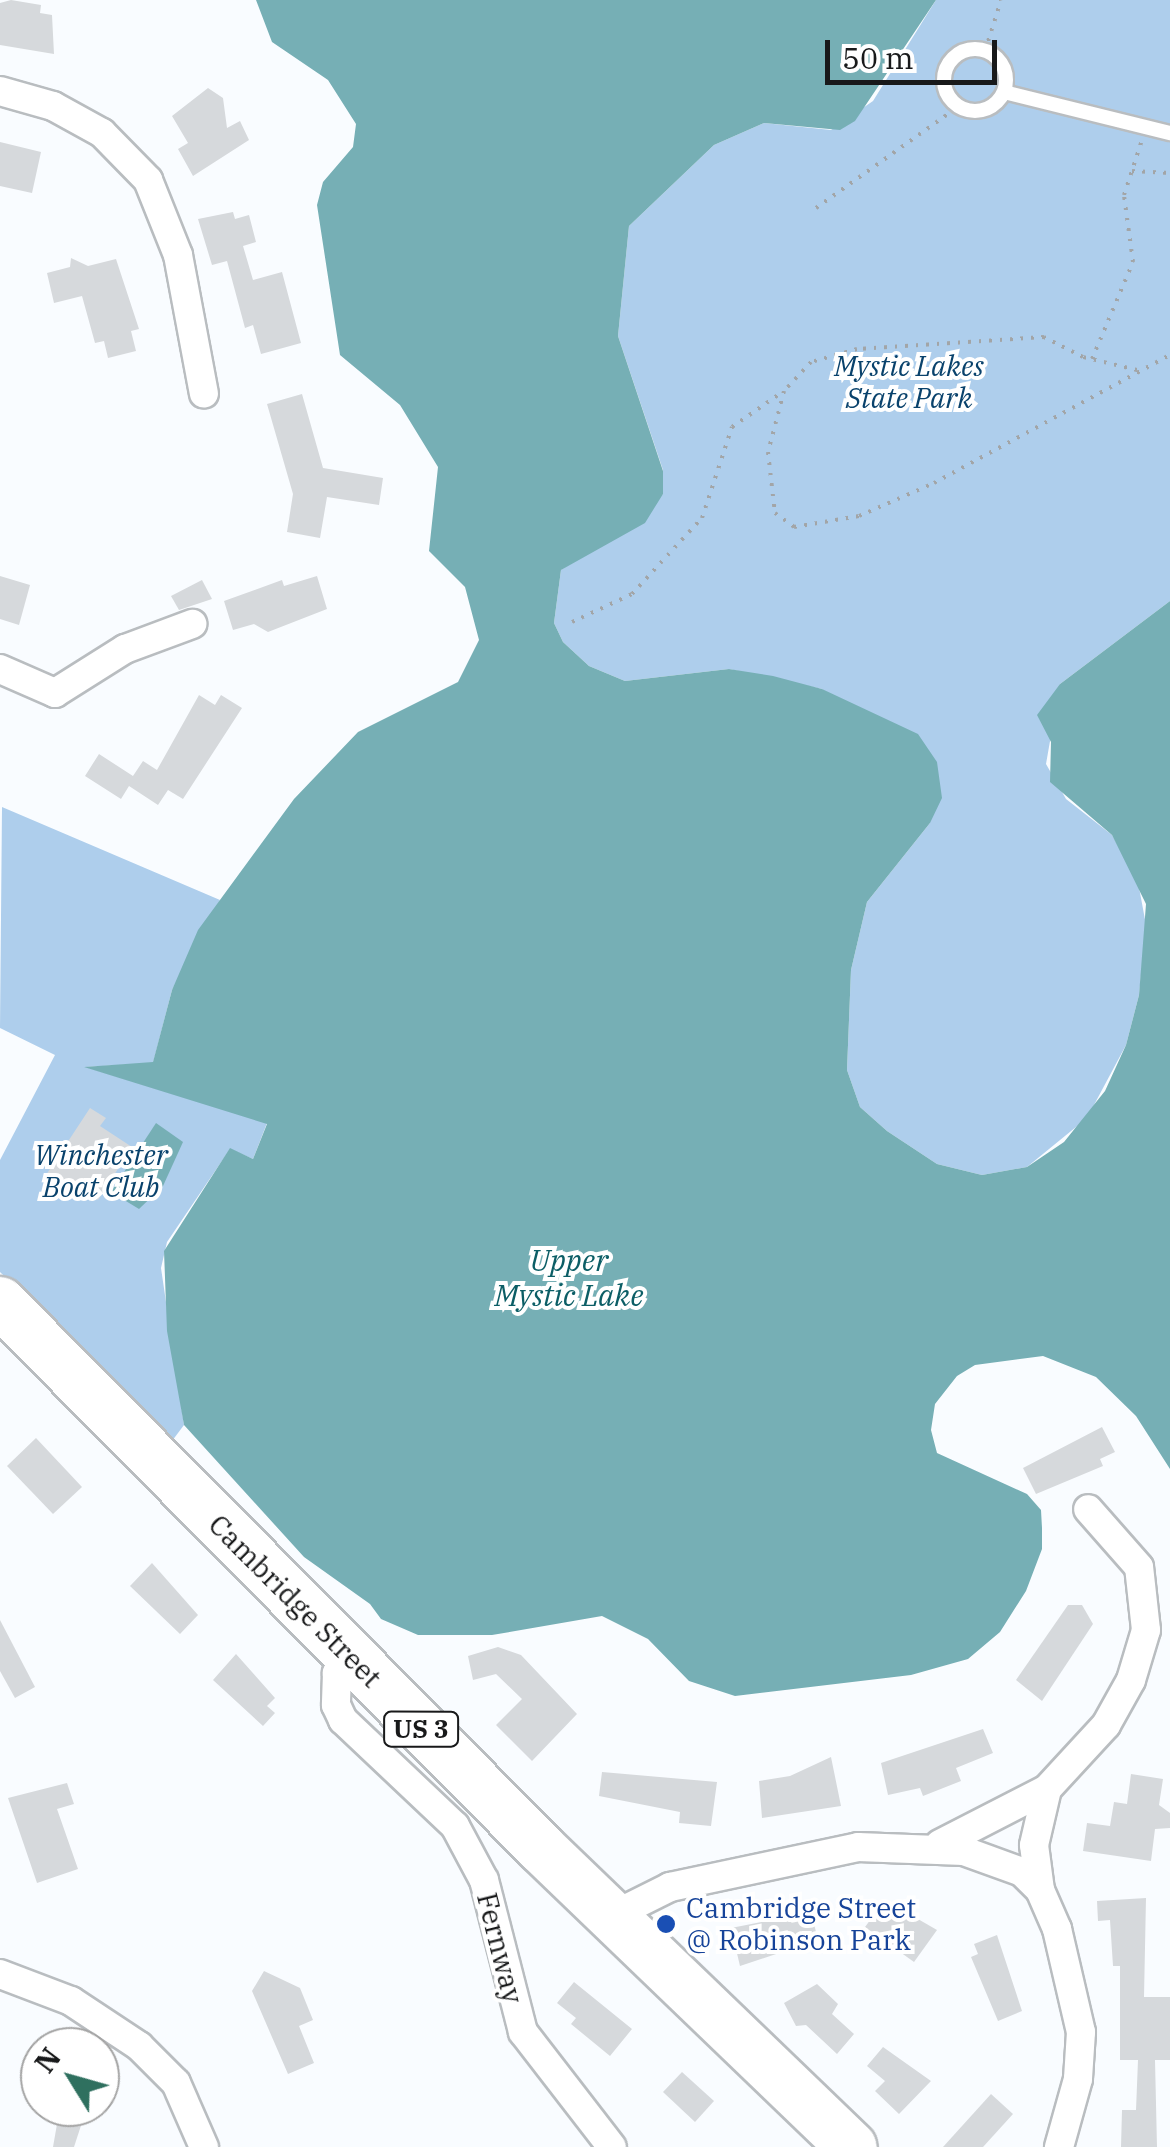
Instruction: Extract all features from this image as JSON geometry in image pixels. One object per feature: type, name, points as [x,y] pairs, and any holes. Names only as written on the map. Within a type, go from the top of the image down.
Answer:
[{"type":"highway","name":"Cambridge Street","points":[[0,1302],[352,1659],[852,2147]]},
{"type":"street","points":[[0,90],[53,106],[102,132],[148,180],[178,254],[204,394]]},
{"type":"street","points":[[0,669],[55,693],[125,649],[192,624]]},
{"type":"street","points":[[612,1916],[704,1879],[858,1847],[924,1846],[956,1841],[1047,1789],[1106,1725],[1131,1680],[1146,1630],[1138,1567],[1088,1509]]},
{"type":"street","name":"Fernway","points":[[352,1659],[337,1673],[336,1705],[343,1720],[455,1826],[484,1880],[522,2032],[612,2147]]},
{"type":"street","points":[[1047,1789],[1034,1844],[1040,1890],[1074,1984],[1080,2032],[1078,2079],[1059,2147]]},
{"type":"street","points":[[924,1846],[996,1859],[1040,1890]]},
{"type":"street","points":[[0,1974],[72,2001],[138,2046],[176,2083],[204,2147]]},
{"type":"lane","points":[[1008,93],[1007,70],[985,51],[954,55],[944,68],[948,96],[959,106],[988,107],[1008,93],[1170,133]]},
{"type":"path","points":[[985,51],[1001,0]]},
{"type":"path","points":[[816,208],[959,106]]},
{"type":"path","points":[[1092,359],[1133,262],[1124,215],[1132,171],[1146,129]]},
{"type":"path","points":[[1132,171],[1170,172]]},
{"type":"path","points":[[572,622],[632,594],[702,518],[732,427],[784,391],[811,362],[858,348],[1044,338],[1092,359],[1137,370]]},
{"type":"path","points":[[784,391],[768,452],[776,513],[794,527],[859,516],[934,483],[1170,355]]},
{"type":"green space","name":"Mystic Lakes State Park","points":[[936,0],[1170,0],[1170,601],[1060,684],[1046,764],[1066,799],[1112,835],[1138,882],[1146,925],[1139,995],[1126,1045],[1087,1118],[1027,1167],[982,1175],[937,1164],[887,1131],[860,1107],[847,1070],[851,970],[867,902],[930,823],[822,689],[729,669],[625,681],[589,666],[563,642],[554,623],[561,570],[663,494],[663,470],[618,336],[629,226],[714,145],[764,123],[831,130],[873,101]]},
{"type":"green space","name":"Winchester Boat Club","points":[[2,807],[220,900],[172,990],[153,1063],[86,1067],[267,1123],[253,1159],[230,1149],[167,1242],[161,1268],[184,1425],[172,1441],[0,1272],[0,1160],[55,1055],[0,1028]]},
{"type":"water","name":"Upper Mystic Lake","points":[[256,0],[936,0],[855,121],[840,130],[764,123],[714,145],[629,226],[618,336],[663,471],[663,494],[645,523],[561,570],[554,623],[563,642],[589,666],[625,681],[729,669],[773,676],[822,689],[918,734],[937,762],[942,798],[930,823],[867,902],[851,970],[847,1070],[860,1107],[887,1131],[937,1164],[982,1175],[1027,1167],[1064,1142],[1105,1091],[1126,1045],[1139,995],[1146,904],[1112,835],[1050,782],[1051,742],[1037,715],[1060,684],[1170,601],[1170,1469],[1136,1416],[1096,1377],[1043,1356],[975,1365],[957,1376],[935,1404],[931,1430],[937,1453],[1027,1494],[1041,1510],[1042,1528],[1042,1549],[1026,1591],[1000,1632],[968,1659],[911,1675],[735,1696],[689,1681],[648,1639],[602,1616],[492,1635],[418,1635],[381,1619],[370,1604],[304,1557],[184,1425],[167,1331],[164,1251],[230,1148],[253,1159],[267,1124],[84,1067],[153,1062],[172,990],[198,930],[294,799],[358,732],[458,682],[479,640],[465,587],[429,551],[438,467],[400,405],[340,355],[317,205],[323,182],[353,147],[356,124],[328,80],[272,42]]},
{"type":"water","points":[[156,1123],[183,1142],[163,1186],[139,1209],[111,1192]]},
{"type":"building","points":[[11,0],[41,5],[40,13],[52,15],[54,54],[0,45],[0,3]]},
{"type":"building","points":[[208,88],[223,98],[227,128],[240,121],[249,140],[193,176],[178,149],[188,143],[172,116]]},
{"type":"building","points":[[0,142],[41,152],[32,193],[0,186]]},
{"type":"building","points":[[233,212],[235,219],[249,215],[256,242],[243,246],[253,280],[282,272],[301,343],[261,354],[253,325],[245,328],[227,261],[212,265],[198,219]]},
{"type":"building","points":[[71,258],[88,266],[116,259],[139,329],[131,331],[136,351],[108,358],[104,341],[95,343],[82,296],[54,303],[47,273],[70,267]]},
{"type":"building","points":[[302,394],[323,468],[383,478],[379,505],[327,497],[320,538],[287,532],[293,494],[267,404]]},
{"type":"building","points":[[0,576],[30,585],[19,625],[0,619]]},
{"type":"building","points":[[317,576],[327,609],[268,632],[254,624],[233,630],[224,601],[282,580],[284,586]]},
{"type":"building","points":[[202,580],[212,599],[179,610],[171,596]]},
{"type":"building","points":[[199,695],[215,705],[221,695],[242,708],[183,799],[168,790],[158,805],[129,786],[121,799],[85,776],[99,754],[133,776],[143,761],[157,770]]},
{"type":"building","points":[[90,1108],[106,1118],[100,1126],[132,1147],[98,1200],[89,1194],[86,1200],[46,1175]]},
{"type":"building","points":[[1102,1427],[1115,1452],[1100,1459],[1103,1466],[1036,1494],[1023,1468]]},
{"type":"building","points":[[36,1438],[82,1487],[53,1514],[7,1466]]},
{"type":"building","points":[[152,1563],[198,1615],[180,1634],[130,1586]]},
{"type":"building","points":[[1068,1605],[1082,1605],[1093,1624],[1042,1701],[1016,1680]]},
{"type":"building","points":[[0,1620],[35,1687],[15,1698],[0,1671]]},
{"type":"building","points":[[498,1647],[521,1655],[577,1714],[532,1761],[496,1725],[522,1699],[496,1674],[473,1680],[468,1656]]},
{"type":"building","points":[[236,1654],[275,1698],[267,1706],[275,1713],[263,1726],[213,1680]]},
{"type":"building","points":[[983,1729],[993,1753],[956,1768],[961,1781],[923,1796],[920,1788],[888,1795],[881,1763]]},
{"type":"building","points":[[831,1757],[841,1806],[762,1818],[759,1781],[790,1776]]},
{"type":"building","points":[[602,1772],[717,1782],[711,1826],[679,1823],[680,1812],[599,1796]]},
{"type":"building","points":[[1131,1774],[1163,1779],[1159,1805],[1170,1813],[1170,1828],[1155,1829],[1151,1861],[1083,1851],[1087,1823],[1110,1826],[1114,1802],[1127,1804]]},
{"type":"building","points":[[67,1783],[74,1804],[57,1809],[78,1869],[37,1883],[8,1798]]},
{"type":"building","points":[[1146,1898],[1144,1997],[1170,1997],[1170,2060],[1155,2060],[1157,2147],[1121,2147],[1122,2110],[1136,2110],[1138,2060],[1120,2060],[1120,1966],[1113,1966],[1110,1920],[1098,1921],[1097,1901]]},
{"type":"building","points":[[885,1900],[937,1930],[914,1962],[865,1927]]},
{"type":"building","points":[[811,1912],[818,1940],[740,1966],[731,1928]]},
{"type":"building","points":[[997,1935],[1022,2011],[998,2021],[971,1957],[978,1954],[974,1944]]},
{"type":"building","points":[[264,1971],[300,1988],[313,2020],[299,2026],[314,2063],[288,2074],[252,1991]]},
{"type":"building","points":[[574,1982],[632,2029],[610,2056],[571,2024],[576,2018],[557,2003]]},
{"type":"building","points":[[817,1984],[838,2004],[832,2014],[854,2034],[837,2054],[806,2025],[796,2026],[784,2003]]},
{"type":"building","points":[[883,2047],[931,2081],[899,2114],[875,2091],[885,2081],[867,2066]]},
{"type":"building","points":[[682,2072],[714,2101],[695,2122],[663,2092]]},
{"type":"building","points":[[991,2094],[1013,2114],[983,2147],[943,2147]]},
{"type":"building","points":[[56,2127],[80,2127],[74,2147],[53,2147]]},
{"type":"place","name":"Cambridge Street @ Robinson Park","points":[[666,1924]]}]
